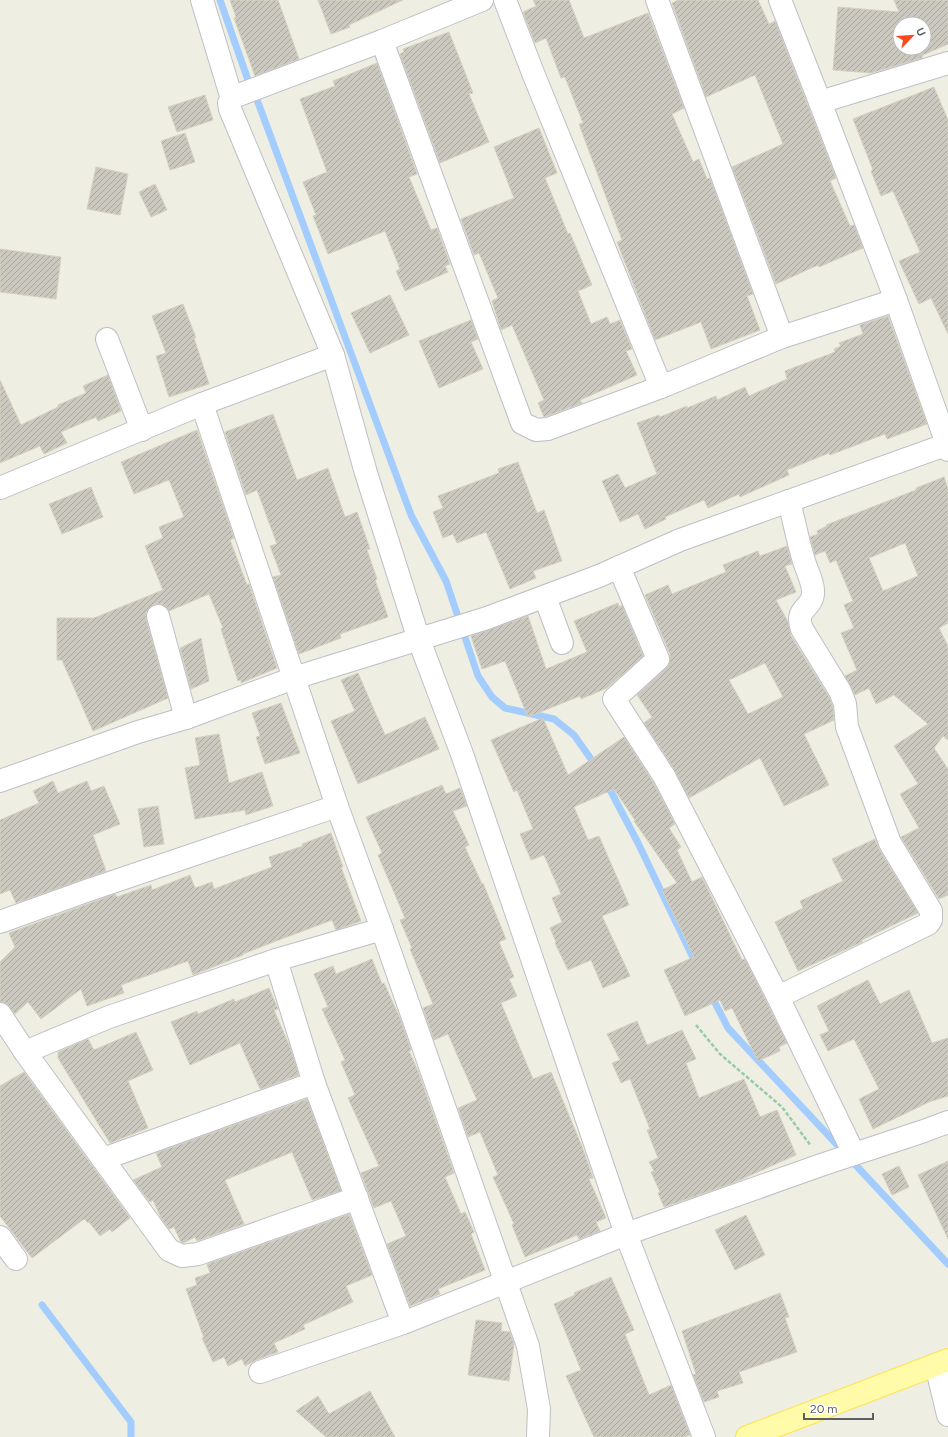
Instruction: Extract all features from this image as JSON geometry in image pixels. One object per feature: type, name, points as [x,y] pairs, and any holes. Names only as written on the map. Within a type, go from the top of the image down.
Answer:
[{"type":"main road","points":[[747,1437],[942,1362]]},
{"type":"street","points":[[202,0],[232,99]]},
{"type":"street","points":[[482,0],[382,41],[236,96],[229,103],[230,109],[333,356],[366,473],[419,640],[462,754],[626,1234],[704,1437]]},
{"type":"street","points":[[505,0],[533,73],[661,387]]},
{"type":"street","points":[[657,0],[782,337]]},
{"type":"street","points":[[0,781],[138,732],[186,718],[294,678],[487,618],[545,597],[680,540],[948,446],[896,300],[820,102],[784,1]]},
{"type":"street","points":[[382,41],[522,423],[536,430],[548,429],[661,387],[782,337],[896,300]]},
{"type":"street","points":[[820,102],[947,67]]},
{"type":"street","points":[[107,339],[142,430]]},
{"type":"street","points":[[0,488],[202,404],[333,356]]},
{"type":"street","points":[[202,404],[337,806],[382,929],[528,1346],[539,1409],[538,1437]]},
{"type":"street","points":[[778,997],[928,924],[931,911],[890,843],[849,731],[845,704],[840,691],[799,623],[800,614],[812,599],[813,588],[804,562],[789,501]]},
{"type":"street","points":[[619,567],[658,659],[614,699],[664,776],[778,997],[840,1158]]},
{"type":"street","points":[[545,597],[562,643]]},
{"type":"street","points":[[158,616],[186,718]]},
{"type":"street","points":[[0,922],[86,891],[337,806]]},
{"type":"street","points":[[25,1052],[109,1017],[276,960],[382,929]]},
{"type":"street","points":[[276,960],[314,1083],[403,1322]]},
{"type":"street","points":[[0,1014],[25,1052],[169,1250],[182,1256],[198,1254],[357,1198]]},
{"type":"street","points":[[103,1159],[314,1083]]},
{"type":"street","points":[[260,1372],[403,1322],[626,1234],[840,1158],[948,1122]]},
{"type":"street","points":[[0,1237],[16,1259]]},
{"type":"street","points":[[942,1362],[948,1415]]},
{"type":"path","points":[[696,1025],[720,1054],[840,1158]]},
{"type":"building","points":[[230,0],[278,0],[299,59],[255,76],[234,18],[236,17]]},
{"type":"building","points":[[318,0],[403,0],[349,25],[350,27],[331,34]]},
{"type":"building","points":[[533,0],[569,0],[584,38],[648,13],[684,108],[672,114],[693,162],[699,159],[707,179],[710,178],[753,294],[747,296],[760,330],[711,349],[701,322],[655,340],[617,242],[622,240],[579,124],[583,123],[565,77],[561,78],[546,38],[535,43],[523,12],[536,6]]},
{"type":"building","points":[[679,0],[758,0],[769,24],[775,21],[836,178],[830,181],[850,226],[854,225],[863,248],[819,267],[818,265],[776,284],[732,167],[783,144],[755,75],[706,97],[672,3]]},
{"type":"building","points":[[894,0],[948,0],[948,44],[932,51],[932,16],[892,16],[892,56],[922,56],[922,58],[871,73],[833,70],[838,7],[899,12]]},
{"type":"building","points":[[449,32],[473,93],[469,94],[489,142],[440,163],[400,54],[404,52],[403,49]]},
{"type":"building","points":[[377,63],[417,174],[409,177],[431,230],[437,228],[450,264],[445,266],[448,272],[405,291],[396,271],[400,269],[385,231],[328,254],[313,216],[316,215],[303,182],[327,172],[300,99],[335,86],[333,81]]},
{"type":"building","points":[[934,87],[948,120],[948,334],[931,298],[919,304],[899,261],[920,252],[893,191],[881,196],[871,171],[873,170],[853,119]]},
{"type":"building","points":[[205,95],[213,120],[177,132],[168,107]]},
{"type":"building","points":[[539,128],[557,173],[545,178],[568,234],[570,233],[592,285],[578,291],[591,324],[607,317],[610,324],[620,320],[632,349],[626,351],[637,375],[580,400],[582,403],[544,417],[538,403],[544,400],[512,325],[501,330],[492,301],[498,298],[479,253],[474,255],[461,219],[514,198],[494,147]]},
{"type":"building","points":[[185,133],[195,162],[170,170],[161,141]]},
{"type":"building","points":[[96,167],[128,174],[120,215],[87,209]]},
{"type":"building","points":[[155,184],[167,210],[151,217],[139,192]]},
{"type":"building","points":[[0,249],[61,257],[56,299],[0,292]]},
{"type":"building","points":[[390,295],[409,335],[370,353],[351,313]]},
{"type":"building","points":[[183,304],[196,338],[194,338],[209,384],[169,397],[156,356],[166,353],[152,316]]},
{"type":"building","points":[[888,316],[927,424],[887,439],[885,434],[830,455],[829,453],[787,470],[789,475],[740,497],[739,494],[708,508],[704,500],[665,517],[666,519],[645,529],[638,514],[620,522],[602,481],[618,474],[625,488],[657,474],[637,423],[659,415],[660,417],[687,406],[687,408],[716,396],[717,400],[745,387],[749,396],[787,379],[785,371],[835,352],[834,349],[841,346],[839,343],[863,334],[860,325]]},
{"type":"building","points":[[471,320],[478,339],[471,342],[483,369],[439,388],[419,341]]},
{"type":"building","points":[[108,375],[121,411],[98,421],[96,417],[61,432],[67,443],[44,454],[40,446],[0,463],[0,380],[21,425],[58,407],[58,405],[86,393],[83,386]]},
{"type":"building","points":[[273,414],[297,480],[328,468],[345,517],[357,512],[370,549],[367,550],[377,579],[375,580],[388,617],[340,634],[341,638],[299,654],[273,577],[281,575],[270,546],[277,544],[257,490],[246,495],[225,432]]},
{"type":"building","points":[[197,430],[234,538],[230,540],[247,585],[249,584],[277,668],[241,683],[241,680],[238,681],[221,629],[223,628],[209,594],[169,611],[162,604],[154,604],[146,612],[146,619],[168,698],[93,731],[62,660],[57,660],[57,618],[94,618],[163,590],[145,546],[163,538],[159,527],[184,517],[169,480],[134,494],[121,462]]},
{"type":"building","points":[[518,462],[537,513],[544,510],[562,561],[533,571],[536,578],[510,589],[486,532],[457,543],[453,534],[443,538],[433,512],[443,508],[438,496],[499,473],[498,469]]},
{"type":"building","points":[[944,477],[948,489],[948,623],[939,628],[948,646],[948,740],[943,736],[934,748],[948,769],[948,895],[939,899],[901,837],[919,828],[900,794],[918,784],[894,746],[928,724],[894,695],[876,704],[869,688],[855,695],[845,676],[857,670],[841,633],[854,628],[844,605],[853,601],[836,560],[830,563],[825,551],[815,555],[810,537],[818,534],[817,531],[827,526],[826,525],[916,490],[916,488]],"holes":[[[905,543],[918,576],[883,591],[869,558]]]},
{"type":"building","points":[[91,487],[103,517],[62,534],[49,504]]},
{"type":"building","points":[[787,546],[792,564],[785,566],[796,592],[776,600],[788,622],[791,636],[829,697],[833,707],[834,720],[804,734],[829,785],[784,806],[760,758],[689,798],[674,769],[644,723],[652,717],[637,695],[666,668],[670,661],[670,654],[645,595],[668,585],[672,594],[726,572],[723,565],[758,551],[760,556]],"holes":[[[765,663],[783,697],[748,714],[729,680]]]},
{"type":"building","points":[[618,603],[619,607],[622,605],[643,656],[607,688],[581,699],[580,696],[528,717],[505,661],[482,669],[471,636],[528,616],[546,669],[587,652],[574,621]]},
{"type":"building","points":[[201,638],[209,681],[191,689],[180,648]]},
{"type":"building","points":[[358,673],[385,735],[425,717],[439,749],[358,784],[331,721],[355,711],[341,680]]},
{"type":"building","points":[[281,703],[300,753],[265,764],[256,737],[260,736],[252,713]]},
{"type":"building","points":[[543,718],[568,775],[624,737],[653,782],[675,824],[669,828],[681,847],[677,850],[692,882],[702,877],[742,960],[745,959],[787,1043],[779,1047],[780,1051],[758,1061],[732,1008],[725,1011],[720,1000],[685,1016],[664,970],[694,957],[662,890],[677,883],[634,821],[635,820],[614,789],[574,807],[588,840],[599,836],[629,905],[602,916],[630,976],[603,988],[591,960],[568,970],[555,943],[556,942],[550,928],[562,922],[552,898],[561,894],[544,855],[531,860],[520,834],[533,829],[517,790],[514,792],[491,740]]},
{"type":"building","points":[[219,734],[229,783],[262,772],[273,806],[246,815],[245,810],[195,819],[185,768],[200,765],[195,738]]},
{"type":"building","points":[[53,781],[58,793],[87,781],[91,791],[104,786],[120,824],[93,835],[106,871],[16,903],[10,890],[0,894],[0,820],[39,803],[33,791]]},
{"type":"building","points":[[442,785],[446,794],[460,788],[467,806],[453,811],[469,845],[465,847],[482,884],[483,883],[506,939],[499,942],[514,977],[509,979],[517,996],[501,1003],[533,1079],[551,1072],[583,1149],[593,1178],[589,1179],[606,1218],[596,1222],[600,1231],[579,1239],[577,1235],[525,1257],[512,1225],[514,1224],[493,1177],[498,1175],[480,1132],[468,1137],[458,1108],[477,1100],[448,1034],[434,1040],[423,1008],[433,1004],[410,949],[412,948],[400,920],[405,918],[378,855],[382,853],[366,817]]},
{"type":"building","points":[[158,806],[164,844],[144,847],[138,809]]},
{"type":"building","points":[[331,833],[343,867],[341,867],[361,921],[336,930],[332,920],[193,975],[188,961],[121,985],[124,993],[87,1006],[81,989],[41,1019],[28,1002],[15,1014],[6,1003],[0,1002],[0,962],[15,947],[9,933],[115,894],[117,897],[151,885],[152,890],[190,875],[195,888],[212,882],[214,889],[272,867],[269,857],[303,846],[302,844]]},
{"type":"building","points":[[875,839],[879,849],[918,913],[862,940],[862,942],[798,971],[775,922],[803,908],[800,901],[843,881],[832,859]]},
{"type":"building","points":[[372,959],[382,984],[384,983],[400,1018],[411,1050],[409,1051],[418,1071],[454,1173],[445,1177],[461,1214],[465,1212],[474,1232],[471,1234],[485,1270],[438,1289],[440,1294],[410,1306],[387,1244],[406,1236],[391,1201],[374,1208],[361,1173],[379,1166],[348,1098],[355,1095],[341,1062],[345,1060],[322,1009],[328,1007],[314,974],[333,966],[336,974]]},
{"type":"building","points":[[868,980],[880,1004],[909,990],[932,1043],[948,1038],[948,1096],[929,1102],[873,1129],[859,1099],[879,1089],[854,1039],[828,1051],[820,1035],[829,1031],[817,1006]]},
{"type":"building","points":[[269,988],[278,1009],[274,1010],[290,1047],[299,1075],[260,1089],[240,1043],[190,1065],[171,1022],[197,1011],[198,1014],[234,999],[235,1002]]},
{"type":"building","points":[[637,1021],[647,1045],[682,1030],[696,1059],[686,1063],[699,1098],[744,1079],[760,1117],[777,1110],[796,1155],[733,1183],[664,1207],[658,1193],[660,1192],[651,1172],[654,1171],[649,1162],[658,1158],[647,1130],[650,1129],[630,1079],[621,1083],[612,1063],[620,1060],[607,1034]]},
{"type":"building","points":[[136,1032],[153,1070],[128,1081],[148,1128],[110,1143],[58,1058],[58,1052],[88,1039],[94,1050]]},
{"type":"building","points":[[24,1072],[130,1218],[112,1232],[110,1229],[100,1236],[89,1222],[88,1223],[84,1219],[32,1258],[0,1216],[0,1086]]},
{"type":"building","points":[[307,1099],[341,1191],[312,1200],[292,1152],[225,1180],[244,1224],[197,1241],[195,1237],[183,1243],[181,1242],[174,1227],[169,1229],[161,1218],[153,1200],[150,1202],[133,1180],[162,1167],[156,1153]]},
{"type":"building","points":[[948,1161],[948,1239],[918,1175]]},
{"type":"building","points":[[899,1166],[909,1187],[892,1195],[882,1174]]},
{"type":"building","points":[[349,1214],[372,1275],[346,1286],[353,1302],[303,1325],[305,1329],[274,1343],[278,1352],[256,1360],[245,1366],[242,1359],[228,1366],[224,1357],[213,1362],[202,1338],[204,1338],[186,1289],[197,1285],[195,1278],[210,1273],[207,1264]]},
{"type":"building","points":[[746,1215],[765,1255],[735,1270],[715,1230]]},
{"type":"building","points":[[611,1277],[634,1330],[625,1334],[649,1395],[671,1385],[690,1435],[684,1437],[594,1437],[566,1376],[581,1370],[554,1304],[575,1295],[574,1293]]},
{"type":"building","points":[[780,1293],[789,1317],[785,1318],[797,1352],[739,1372],[743,1383],[717,1391],[719,1397],[704,1402],[693,1375],[696,1374],[682,1331]]},
{"type":"building","points":[[476,1320],[502,1323],[501,1331],[510,1332],[514,1344],[509,1381],[468,1375]]},
{"type":"building","points":[[370,1391],[395,1437],[326,1437],[296,1411],[318,1396],[329,1414]]},
{"type":"waterway","points":[[220,0],[248,80]]},
{"type":"waterway","points":[[256,97],[411,515],[446,581],[478,676],[492,697],[505,708],[554,719],[574,735],[596,766]]},
{"type":"waterway","points":[[607,784],[638,843],[697,966]]},
{"type":"waterway","points":[[711,995],[728,1028],[843,1151]]},
{"type":"waterway","points":[[850,1159],[948,1264]]},
{"type":"waterway","points":[[42,1305],[131,1422],[131,1437]]}]
